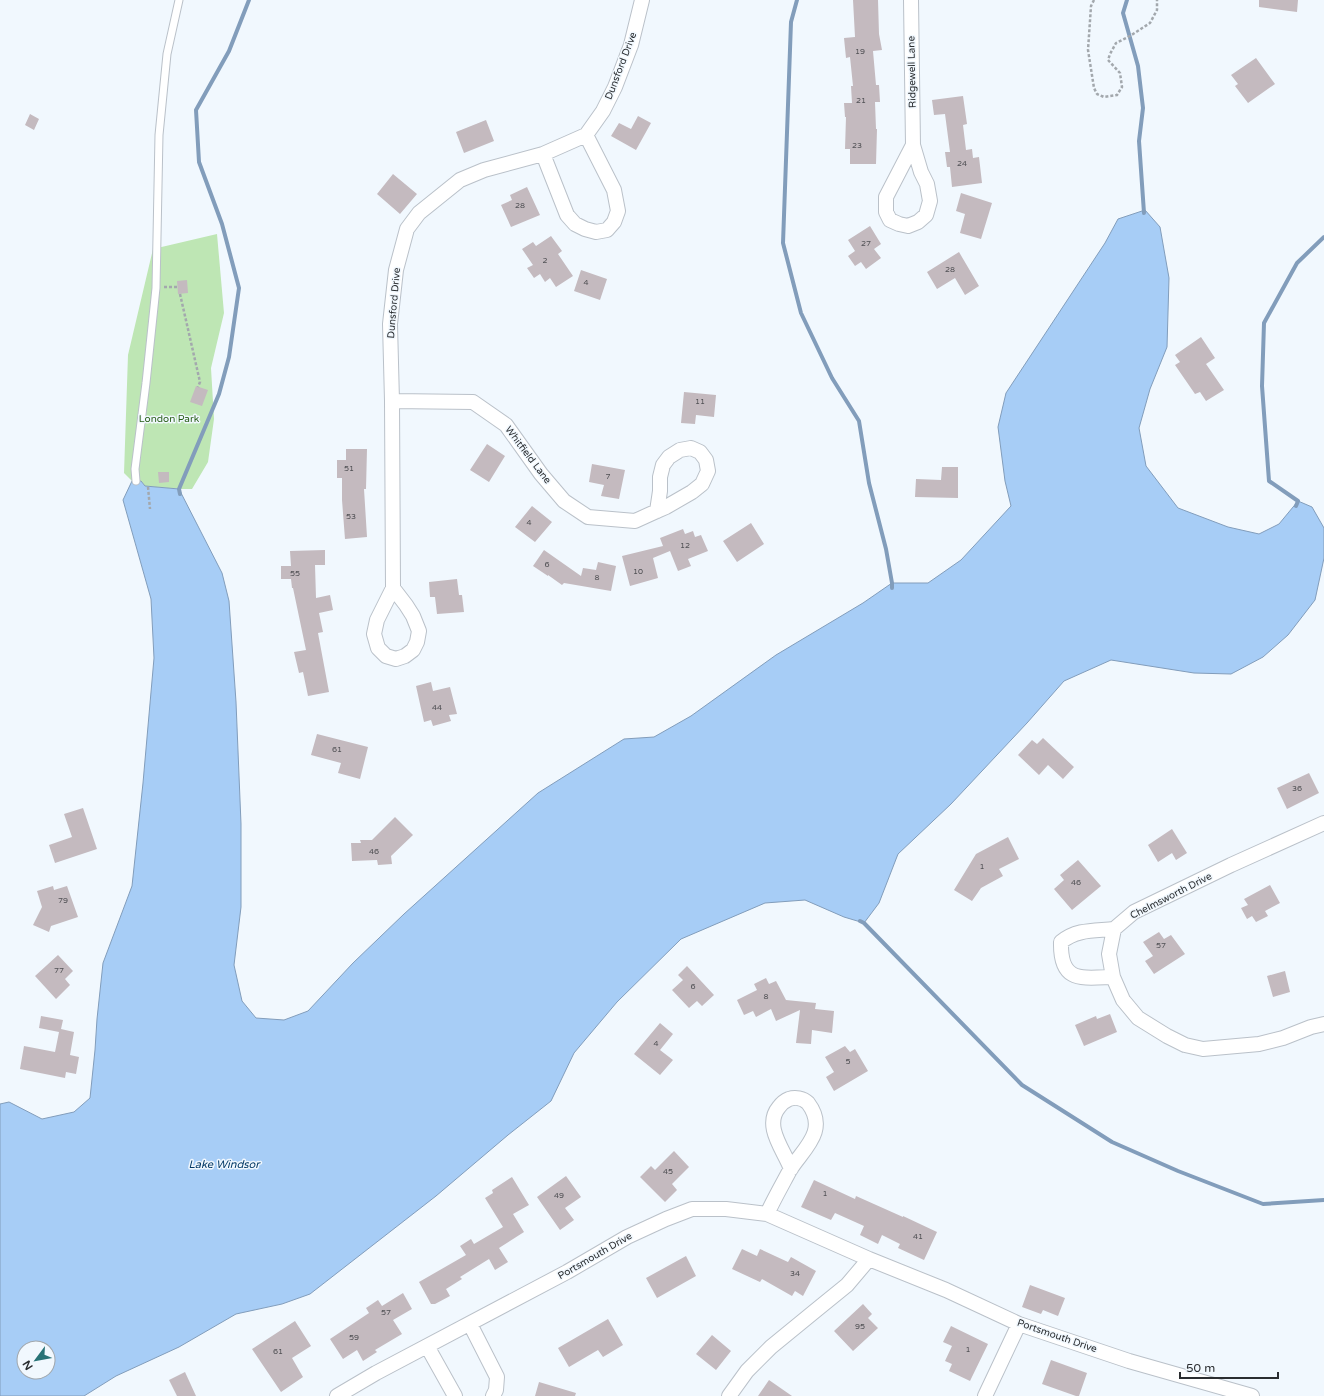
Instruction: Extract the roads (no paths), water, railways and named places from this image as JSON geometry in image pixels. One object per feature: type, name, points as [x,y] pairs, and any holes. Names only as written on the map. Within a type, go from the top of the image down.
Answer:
[{"type":"street","name":"Dunsford Drive","points":[[393,588],[390,324],[396,270],[407,229],[419,213],[460,180],[484,170],[544,154],[586,135],[603,110],[615,88],[631,45],[642,0]]},
{"type":"street","name":"Ridgewell Lane","points":[[911,0],[913,145],[921,172],[927,184],[930,201],[926,215],[918,222],[908,226],[890,220],[886,212],[886,197],[913,145]]},
{"type":"street","points":[[544,154],[567,215],[575,224],[586,229],[596,232],[607,230],[614,222],[618,211],[614,190],[586,135]]},
{"type":"street","name":"Whitfield Lane","points":[[392,401],[473,402],[506,425],[541,474],[564,501],[588,518],[635,521],[657,511],[692,492],[702,484],[708,471],[706,460],[700,452],[691,448],[680,450],[669,457],[663,465],[660,477],[660,491],[657,511]]},
{"type":"street","name":"Chelmsworth Drive","points":[[1114,929],[1134,912],[1231,865],[1324,823]]},
{"type":"street","points":[[1113,977],[1080,978],[1070,973],[1064,966],[1060,954],[1061,942],[1068,936],[1078,932],[1114,929],[1109,954],[1113,977],[1123,1000],[1138,1018],[1185,1045],[1202,1049],[1259,1044],[1283,1038],[1324,1024]]},
{"type":"street","points":[[766,1214],[791,1169],[808,1148],[814,1133],[816,1119],[812,1108],[805,1100],[794,1097],[784,1101],[777,1110],[773,1120],[774,1131],[791,1169]]},
{"type":"street","name":"Portsmouth Drive","points":[[337,1396],[376,1373],[568,1272],[627,1236],[692,1209],[726,1209],[766,1214],[869,1259],[946,1290],[1019,1324],[1129,1361],[1252,1396]]},
{"type":"street","points":[[729,1396],[747,1371],[771,1347],[847,1285],[869,1259]]},
{"type":"street","points":[[470,1324],[497,1377],[496,1390],[493,1396]]},
{"type":"street","points":[[985,1396],[1019,1324]]},
{"type":"street","points":[[427,1346],[455,1396]]},
{"type":"lane","points":[[136,481],[136,469],[156,288],[159,135],[167,54],[179,0]]},
{"type":"water","name":"Lake Windsor","points":[[1145,210],[1160,227],[1169,278],[1167,347],[1150,389],[1139,428],[1146,466],[1178,508],[1228,527],[1259,534],[1279,524],[1298,501],[1312,507],[1324,528],[1324,558],[1315,600],[1288,635],[1263,657],[1231,674],[1194,673],[1111,660],[1064,681],[951,804],[898,854],[879,903],[864,923],[844,917],[805,900],[765,903],[681,939],[617,1002],[574,1053],[551,1101],[436,1196],[310,1294],[282,1304],[236,1314],[179,1347],[116,1376],[84,1396],[0,1396],[0,1104],[9,1102],[42,1119],[74,1112],[90,1098],[103,963],[132,886],[154,658],[151,599],[123,500],[132,481],[141,481],[145,486],[179,489],[222,573],[229,601],[236,702],[241,824],[241,907],[234,965],[242,1001],[256,1018],[284,1020],[308,1011],[353,963],[404,914],[538,793],[624,739],[654,737],[691,716],[776,655],[863,603],[892,583],[928,583],[961,560],[1011,506],[1005,481],[998,427],[1006,393],[1105,243],[1118,219]]},
{"type":"waterway","points":[[180,494],[179,489],[219,394],[229,357],[239,288],[222,224],[199,162],[196,110],[229,51],[249,0]]},
{"type":"waterway","points":[[797,0],[791,22],[783,243],[801,313],[832,378],[859,421],[869,483],[886,549],[892,588]]},
{"type":"waterway","points":[[1127,0],[1123,13],[1138,66],[1143,108],[1139,141],[1144,213]]},
{"type":"waterway","points":[[1296,506],[1298,501],[1269,481],[1262,386],[1264,323],[1297,263],[1324,237]]},
{"type":"waterway","points":[[860,921],[864,923],[1022,1085],[1112,1142],[1178,1171],[1263,1204],[1324,1200]]},
{"type":"park label","name":"London Park","points":[[169,419]]}]
